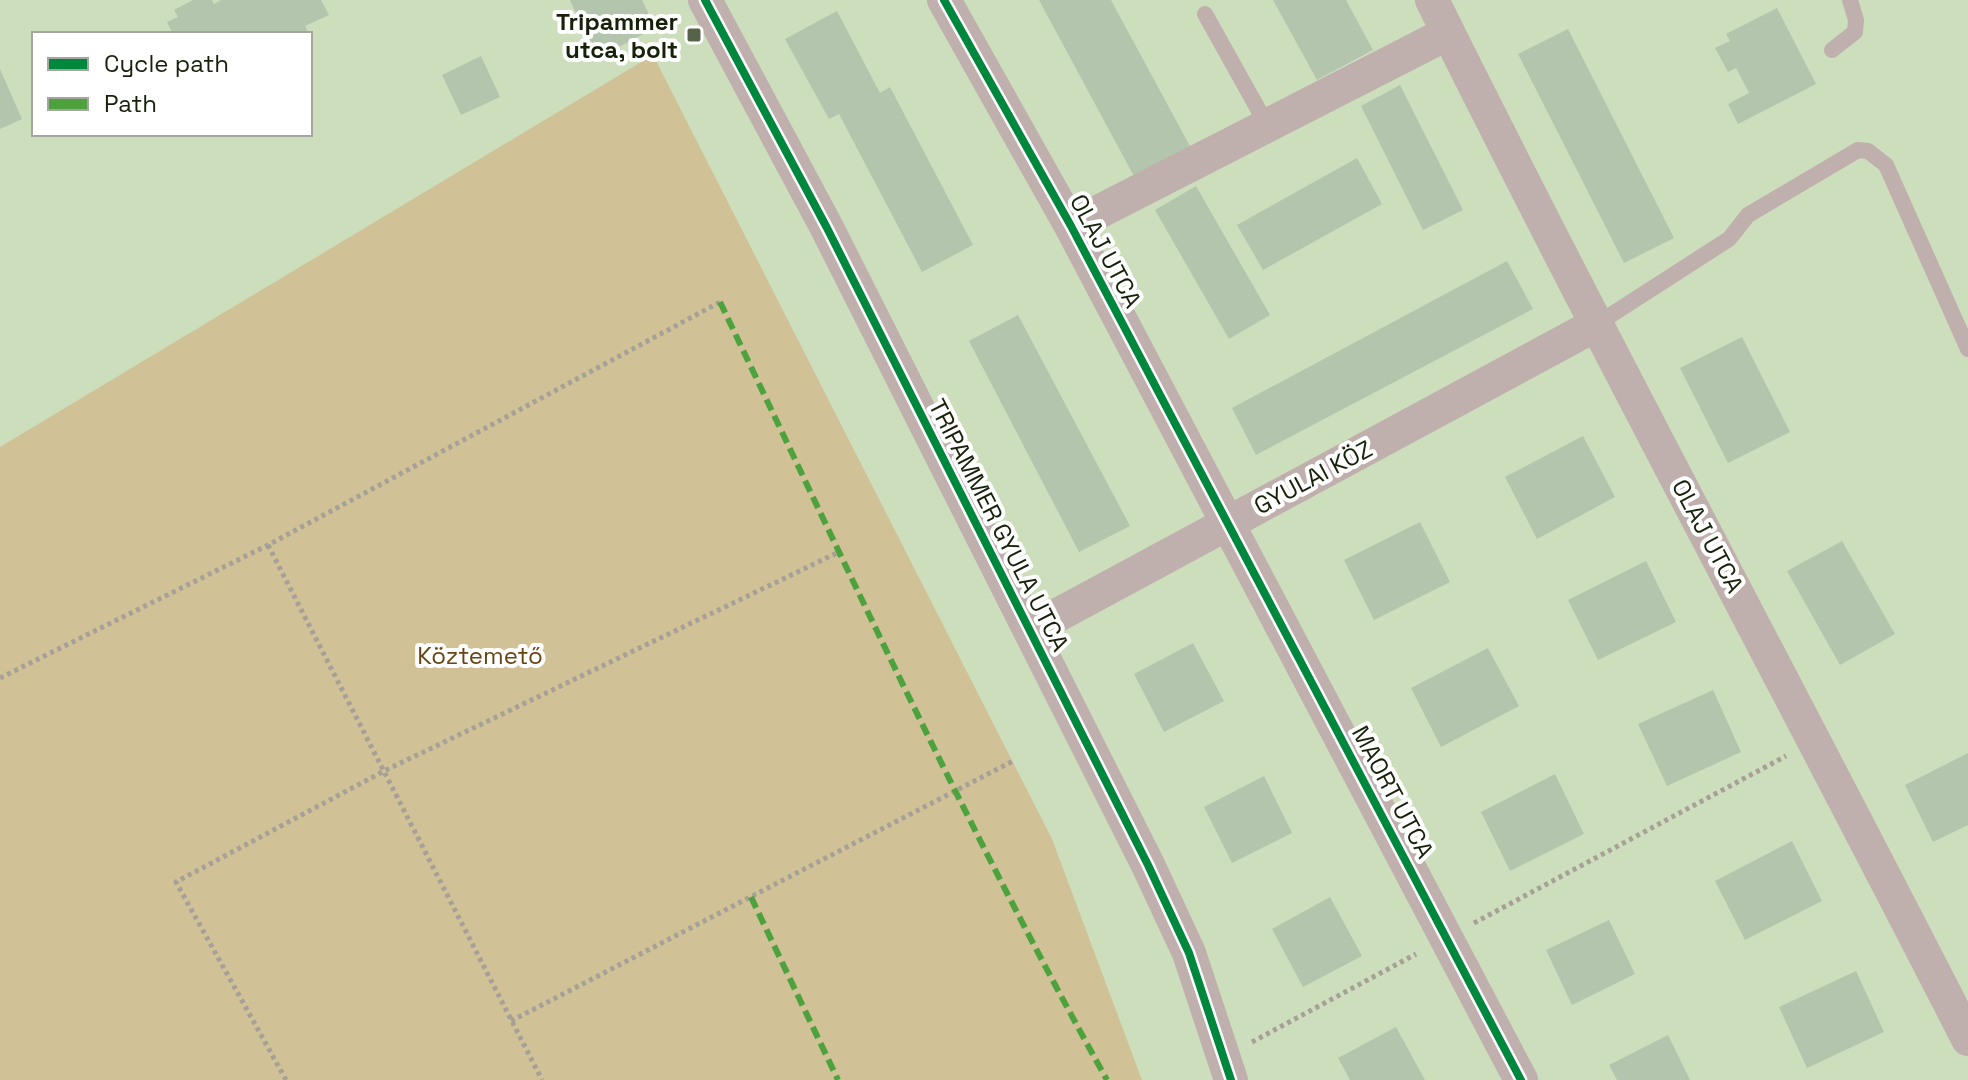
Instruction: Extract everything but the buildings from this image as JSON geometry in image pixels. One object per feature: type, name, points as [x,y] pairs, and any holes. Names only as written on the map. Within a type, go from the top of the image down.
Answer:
[{"type":"street","name":"TRIPAMMER GYULA UTCA","points":[[705,0],[827,228],[1148,865],[1189,953],[1227,1068]]},
{"type":"street","name":"OLAJ UTCA","points":[[944,0],[1071,226],[1228,522]]},
{"type":"street","name":"OLAJ UTCA","points":[[1432,0],[1968,1039]]},
{"type":"street","name":"OLAJ UTCA","points":[[1071,226],[1448,33]]},
{"type":"street","name":"GYULAI KÖZ","points":[[1030,630],[1597,324]]},
{"type":"street","name":"MAORT UTCA","points":[[1228,522],[1521,1080]]},
{"type":"lane","points":[[1832,50],[1855,32],[1856,20],[1850,0]]},
{"type":"lane","points":[[1205,14],[1267,125]]},
{"type":"lane","points":[[1597,324],[1729,239],[1748,215],[1858,150],[1868,151],[1886,165],[1968,349]]},
{"type":"path","points":[[0,678],[268,545],[720,302]]},
{"type":"path","points":[[268,545],[542,1080]]},
{"type":"path","points":[[286,1080],[176,882],[384,771],[839,552]]},
{"type":"path","points":[[1227,1068],[1447,937],[1816,741]]},
{"type":"path","points":[[511,1021],[1013,761]]},
{"type":"green space","name":"Köztemető","points":[[653,55],[1052,839],[1142,1080],[0,1080],[0,447]]},
{"type":"marked path","points":[[720,302],[956,791],[1107,1080]]},
{"type":"marked path","points":[[751,897],[838,1080]]},
{"type":"cycle path","points":[[705,0],[827,228],[1148,865],[1189,953],[1231,1080]]},
{"type":"cycle path","points":[[944,0],[1071,226],[1521,1080]]},
{"type":"place","name":"Tripammer utca, bolt","points":[[694,35]]}]
